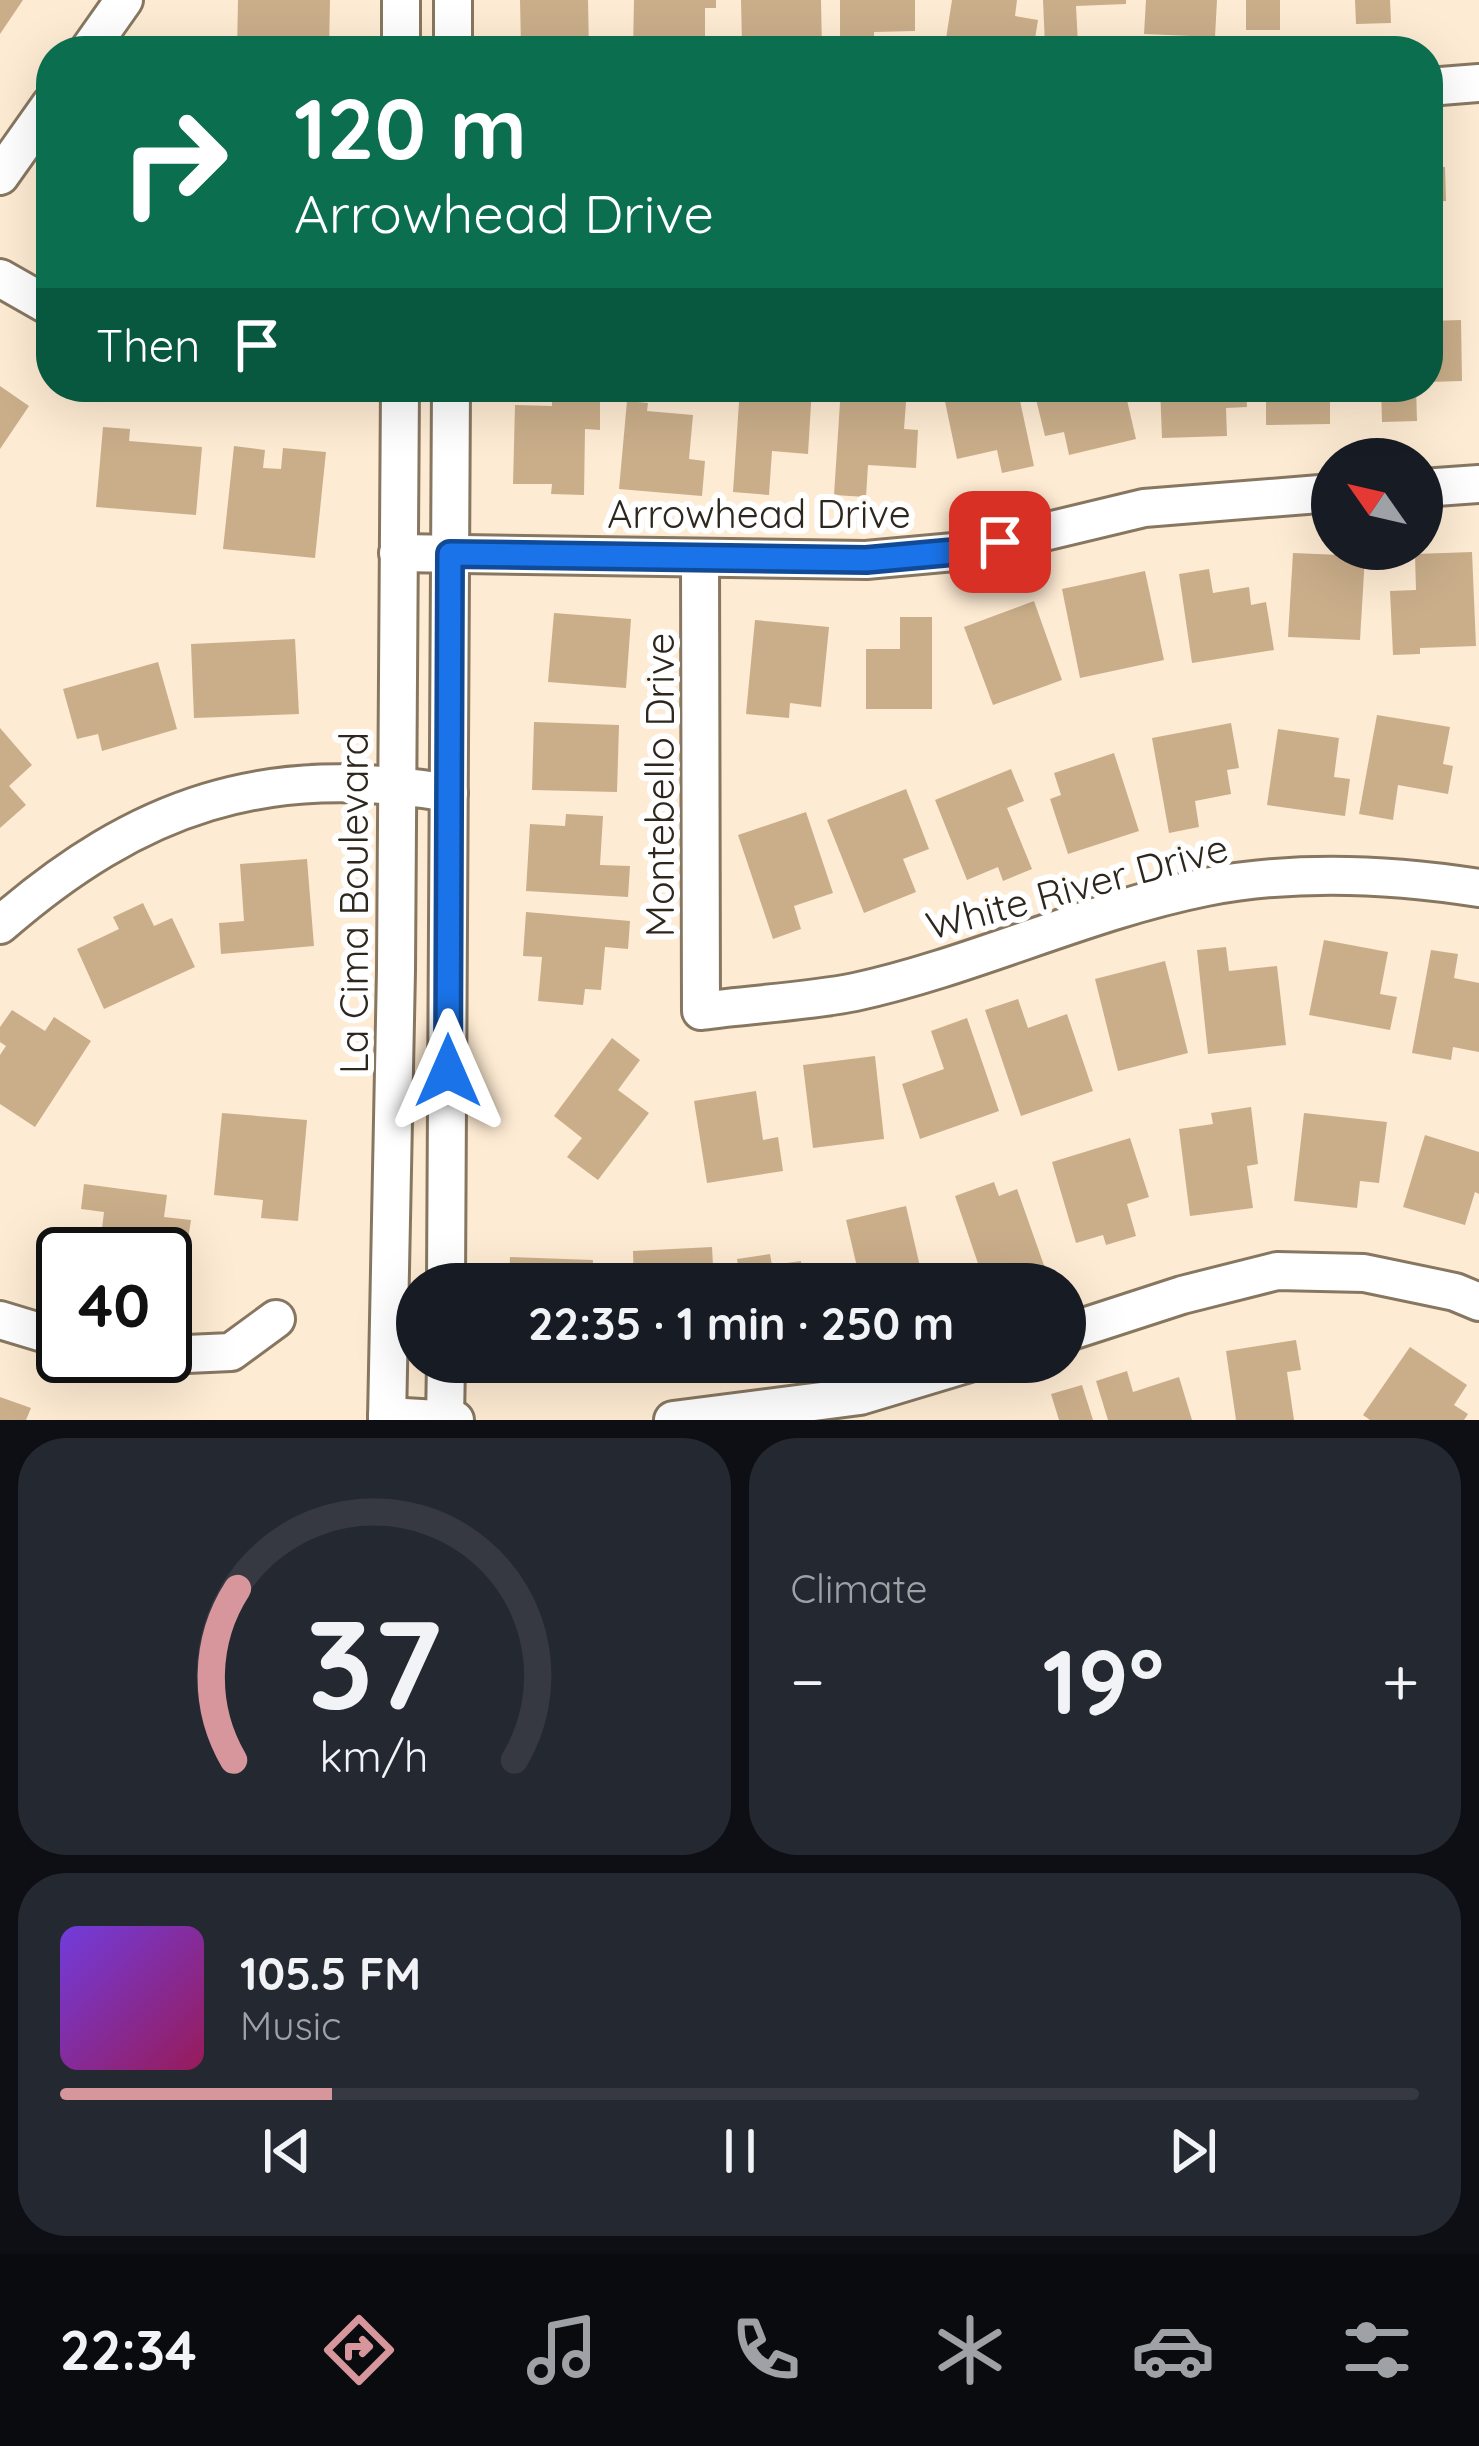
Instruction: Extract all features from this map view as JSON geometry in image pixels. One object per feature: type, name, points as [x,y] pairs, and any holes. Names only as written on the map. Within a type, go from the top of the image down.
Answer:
[{"type":"street","points":[[99,36],[124,0]]},
{"type":"street","points":[[400,0],[401,36]]},
{"type":"street","points":[[453,0],[453,36]]},
{"type":"street","points":[[1443,86],[1479,83]]},
{"type":"street","points":[[0,176],[36,125]]},
{"type":"street","points":[[0,278],[36,298]]},
{"type":"street","name":"La Cima Boulevard","points":[[387,1418],[400,402]]},
{"type":"street","points":[[446,1263],[451,402]]},
{"type":"street","points":[[1443,487],[1479,484]]},
{"type":"street","name":"Arrowhead Drive","points":[[398,553],[866,560],[965,551],[1144,508],[1311,495]]},
{"type":"street","name":"Montebello Drive","points":[[700,559],[700,1010]]},
{"type":"street","points":[[0,925],[38,892],[107,845],[173,811],[235,792],[311,782],[396,784],[448,793]]},
{"type":"street","name":"White River Drive","points":[[700,1010],[854,992],[1207,887],[1298,875],[1479,888]]},
{"type":"street","points":[[1086,1326],[1182,1294],[1277,1271],[1364,1273],[1455,1292],[1479,1302]]},
{"type":"street","points":[[192,1354],[231,1352],[276,1318]]},
{"type":"street","points":[[0,1320],[36,1331]]},
{"type":"street","points":[[445,1420],[446,1383]]},
{"type":"street","points":[[673,1420],[860,1396],[903,1383]]},
{"type":"street","points":[[387,1418],[455,1420]]},
{"type":"building","points":[[0,0],[23,0],[0,34]]},
{"type":"building","points":[[238,0],[330,0],[329,36],[237,36]]},
{"type":"building","points":[[520,0],[588,0],[589,36],[521,36]]},
{"type":"building","points":[[634,0],[716,0],[716,8],[705,8],[705,36],[633,36]]},
{"type":"building","points":[[741,0],[821,0],[822,36],[742,36]]},
{"type":"building","points":[[840,0],[915,0],[915,31],[840,36]]},
{"type":"building","points":[[952,0],[1017,0],[1015,16],[1038,20],[1035,36],[946,36]]},
{"type":"building","points":[[1043,0],[1126,0],[1126,4],[1076,6],[1078,36],[1045,36]]},
{"type":"building","points":[[1146,0],[1217,0],[1215,36],[1144,34]]},
{"type":"building","points":[[1246,0],[1280,0],[1280,30],[1246,30]]},
{"type":"building","points":[[1355,0],[1390,0],[1391,23],[1356,24]]},
{"type":"building","points":[[1461,320],[1462,381],[1443,382],[1443,321]]},
{"type":"building","points":[[0,386],[29,406],[0,449]]},
{"type":"building","points":[[552,402],[600,402],[600,430],[585,429],[584,495],[551,494],[552,484],[513,484],[515,405],[552,406]]},
{"type":"building","points":[[627,402],[648,403],[647,411],[693,415],[689,459],[705,461],[702,496],[619,489]]},
{"type":"building","points":[[739,402],[811,402],[808,454],[772,451],[769,495],[733,492]]},
{"type":"building","points":[[840,402],[906,402],[904,429],[918,430],[916,468],[868,465],[866,497],[834,495]]},
{"type":"building","points":[[945,402],[1020,402],[1034,466],[1002,473],[997,450],[957,459]]},
{"type":"building","points":[[1037,402],[1127,402],[1136,439],[1069,455],[1064,432],[1045,436]]},
{"type":"building","points":[[1161,402],[1247,402],[1247,407],[1226,408],[1227,436],[1162,438]]},
{"type":"building","points":[[1266,402],[1330,402],[1330,424],[1266,425]]},
{"type":"building","points":[[1381,402],[1416,402],[1417,421],[1382,422]]},
{"type":"building","points":[[103,427],[130,429],[129,441],[202,447],[196,515],[96,507]]},
{"type":"building","points":[[234,446],[265,450],[263,468],[281,469],[283,448],[326,452],[315,558],[223,549]]},
{"type":"building","points":[[1472,552],[1476,646],[1420,648],[1420,654],[1393,655],[1390,591],[1416,590],[1415,570],[1443,570],[1443,553]]},
{"type":"building","points":[[1293,553],[1311,554],[1311,570],[1364,570],[1360,640],[1288,637]]},
{"type":"building","points":[[1209,569],[1213,593],[1249,587],[1251,605],[1266,602],[1274,650],[1192,663],[1179,574]]},
{"type":"building","points":[[1145,571],[1164,660],[1080,678],[1062,589]]},
{"type":"building","points":[[1034,601],[1062,680],[993,705],[964,627]]},
{"type":"building","points":[[554,613],[631,619],[626,688],[548,682]]},
{"type":"building","points":[[900,617],[932,617],[932,709],[866,709],[866,649],[900,649]]},
{"type":"building","points":[[755,620],[829,627],[821,707],[790,703],[789,718],[746,714]]},
{"type":"building","points":[[295,639],[299,714],[194,718],[191,644]]},
{"type":"building","points":[[158,662],[177,729],[102,751],[98,734],[77,739],[63,689]]},
{"type":"building","points":[[1377,715],[1450,727],[1443,764],[1453,766],[1448,794],[1398,785],[1393,820],[1359,814]]},
{"type":"building","points":[[534,722],[619,725],[617,792],[532,790]]},
{"type":"building","points":[[1231,723],[1239,768],[1227,770],[1231,794],[1195,801],[1199,827],[1169,833],[1152,738]]},
{"type":"building","points":[[0,728],[32,765],[9,786],[26,805],[0,828]]},
{"type":"building","points":[[1278,729],[1339,738],[1334,777],[1350,779],[1345,816],[1267,805]]},
{"type":"building","points":[[1114,753],[1139,831],[1068,854],[1050,799],[1061,795],[1054,773]]},
{"type":"building","points":[[1011,769],[1024,801],[1007,808],[1032,869],[1003,881],[998,867],[967,880],[935,800]]},
{"type":"building","points":[[906,789],[929,849],[903,859],[916,892],[864,913],[827,820]]},
{"type":"building","points":[[806,812],[833,893],[794,906],[801,929],[773,939],[738,835]]},
{"type":"building","points":[[566,814],[603,816],[600,865],[630,866],[628,897],[526,891],[530,824],[565,826]]},
{"type":"building","points":[[307,859],[314,946],[221,954],[219,923],[244,921],[240,864]]},
{"type":"building","points":[[143,903],[154,926],[172,918],[195,967],[104,1009],[77,949],[119,929],[113,917]]},
{"type":"building","points":[[526,912],[630,921],[628,949],[605,947],[601,990],[585,989],[583,1005],[538,1001],[542,957],[523,956]]},
{"type":"building","points":[[1324,940],[1388,952],[1380,994],[1397,997],[1390,1030],[1309,1015]]},
{"type":"building","points":[[1226,947],[1229,971],[1277,966],[1286,1045],[1208,1054],[1197,950]]},
{"type":"building","points":[[1431,950],[1458,954],[1454,978],[1479,983],[1479,1052],[1453,1047],[1451,1060],[1412,1053]]},
{"type":"building","points":[[1165,961],[1188,1053],[1118,1071],[1095,979]]},
{"type":"building","points":[[1018,999],[1028,1028],[1067,1014],[1093,1091],[1021,1116],[985,1010]]},
{"type":"building","points":[[12,1010],[45,1031],[54,1017],[91,1041],[35,1127],[0,1104],[0,1055],[6,1046],[0,1042],[0,1027]]},
{"type":"building","points":[[967,1018],[999,1111],[920,1139],[902,1084],[944,1069],[931,1031]]},
{"type":"building","points":[[612,1038],[640,1060],[618,1090],[649,1113],[598,1180],[567,1157],[582,1138],[554,1116]]},
{"type":"building","points":[[875,1056],[884,1139],[813,1148],[803,1065]]},
{"type":"building","points":[[756,1091],[763,1140],[778,1137],[783,1171],[707,1183],[694,1101]]},
{"type":"building","points":[[1251,1107],[1258,1164],[1247,1166],[1253,1208],[1190,1216],[1179,1129],[1213,1124],[1211,1113]]},
{"type":"building","points":[[222,1113],[307,1120],[298,1221],[261,1218],[263,1200],[214,1195]]},
{"type":"building","points":[[1304,1113],[1387,1122],[1379,1183],[1360,1181],[1357,1208],[1294,1201]]},
{"type":"building","points":[[1425,1135],[1479,1152],[1479,1194],[1475,1192],[1465,1225],[1403,1207]]},
{"type":"building","points":[[1130,1138],[1149,1197],[1127,1204],[1136,1236],[1106,1245],[1103,1235],[1076,1243],[1052,1162]]},
{"type":"building","points":[[994,1182],[999,1196],[1017,1189],[1043,1263],[978,1263],[955,1196]]},
{"type":"building","points":[[84,1184],[167,1195],[164,1217],[191,1220],[190,1227],[102,1227],[104,1212],[81,1209]]},
{"type":"building","points":[[906,1206],[919,1263],[856,1263],[846,1220]]},
{"type":"building","points":[[712,1247],[713,1263],[633,1263],[633,1251]]},
{"type":"building","points":[[770,1254],[772,1263],[738,1263],[737,1259]]},
{"type":"building","points":[[510,1257],[593,1260],[593,1263],[510,1263]]},
{"type":"building","points":[[1296,1340],[1301,1370],[1287,1372],[1294,1420],[1236,1420],[1226,1351]]},
{"type":"building","points":[[1410,1347],[1467,1385],[1454,1405],[1468,1414],[1464,1420],[1370,1420],[1363,1415]]},
{"type":"building","points":[[1127,1371],[1133,1392],[1179,1377],[1192,1420],[1108,1420],[1096,1381]]},
{"type":"building","points":[[1082,1385],[1093,1420],[1059,1420],[1051,1394]]},
{"type":"building","points":[[0,1397],[31,1408],[26,1420],[0,1420]]},
{"type":"route","points":[[448,1071],[450,554],[866,560],[965,551],[1000,542]]}]
